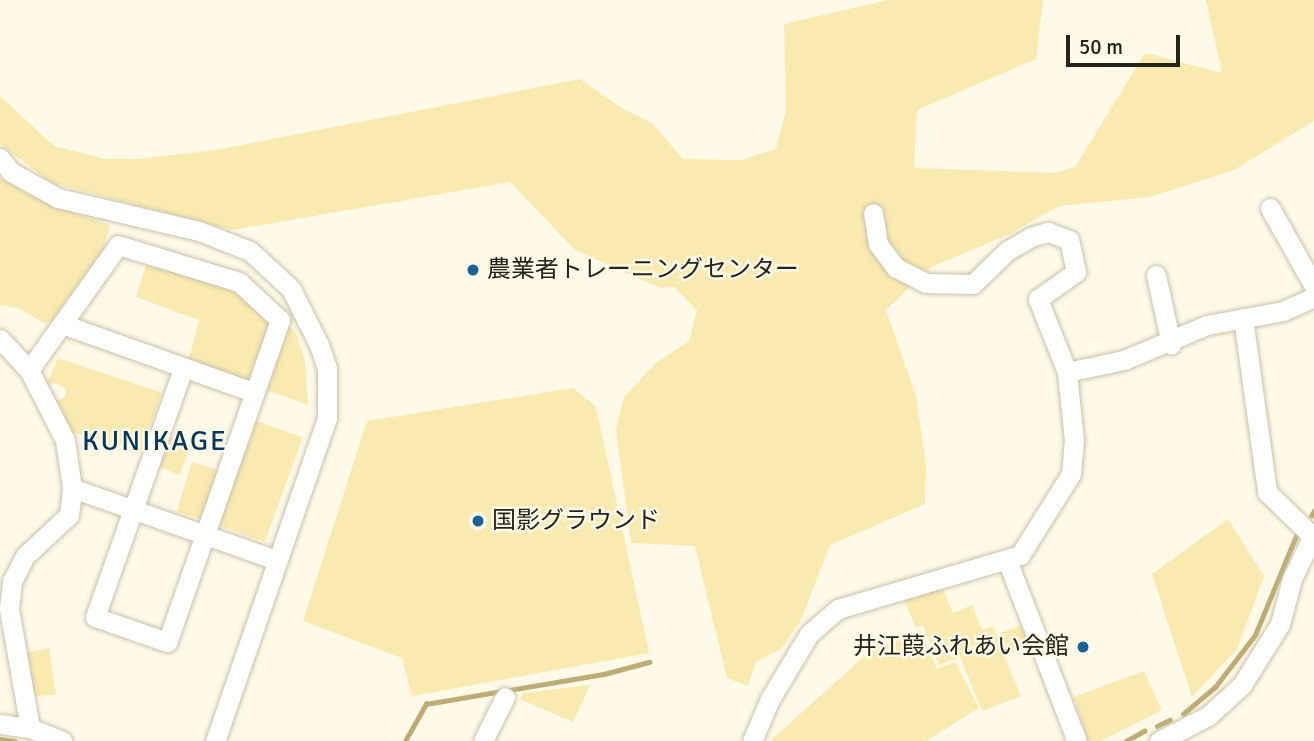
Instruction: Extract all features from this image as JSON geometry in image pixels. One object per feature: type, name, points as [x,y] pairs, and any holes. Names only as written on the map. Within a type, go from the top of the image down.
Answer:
[{"type":"street","points":[[0,158],[11,172],[58,198],[199,231],[250,251],[291,289],[327,368],[327,418],[275,561],[215,741]]},
{"type":"street","points":[[1270,208],[1314,286]]},
{"type":"street","points":[[752,741],[770,699],[809,634],[838,609],[1020,555],[1040,530],[1071,474],[1074,440],[1067,372],[1038,299],[1076,272],[1069,240],[1048,232],[1031,237],[1007,251],[972,284],[926,283],[896,268],[878,244],[873,213]]},
{"type":"street","points":[[29,370],[65,325],[118,245],[239,282],[280,320],[167,642],[95,617],[183,368]]},
{"type":"street","points":[[1156,275],[1171,344]]},
{"type":"street","points":[[1067,372],[1124,360],[1171,344],[1207,325],[1302,306],[1314,297]]},
{"type":"street","points":[[1159,741],[1208,716],[1257,663],[1280,624],[1292,579],[1313,535],[1267,492],[1243,318]]},
{"type":"street","points":[[65,325],[253,393]]},
{"type":"street","points":[[0,339],[29,370],[65,440],[72,488],[69,515],[25,556],[12,581],[9,609],[30,728]]},
{"type":"street","points":[[72,488],[275,561]]},
{"type":"street","points":[[1007,560],[1077,741]]},
{"type":"street","points":[[483,741],[505,697]]},
{"type":"street","points":[[0,724],[30,728],[62,741]]},
{"type":"shaded area","points":[[888,0],[1043,0],[1036,59],[917,110],[914,168],[1055,173],[1075,167],[1145,53],[1222,73],[1206,0],[1314,0],[1314,121],[1234,170],[1150,197],[1059,206],[1010,234],[931,267],[886,310],[916,396],[926,464],[925,504],[830,545],[801,620],[781,649],[756,662],[748,686],[727,678],[695,546],[631,543],[616,430],[624,397],[655,364],[689,341],[697,310],[674,287],[660,288],[575,250],[510,182],[232,230],[52,183],[0,144],[0,96],[54,146],[105,159],[138,159],[216,150],[580,79],[623,109],[652,123],[683,159],[741,160],[776,149],[786,111],[784,24]]},
{"type":"shaded area","points":[[0,178],[49,204],[110,225],[101,258],[59,320],[44,323],[18,308],[0,305]]},
{"type":"shaded area","points":[[147,261],[235,287],[270,319],[250,386],[187,365],[199,320],[136,297]]},
{"type":"shaded area","points":[[284,320],[297,335],[305,361],[308,405],[261,388]]},
{"type":"shaded area","points":[[58,358],[162,393],[141,451],[71,432],[55,401],[65,397],[66,389],[56,383],[47,384]]},
{"type":"shaded area","name":"国影グラウンド","points":[[573,388],[596,407],[649,653],[412,696],[402,658],[303,621],[367,421]]},
{"type":"shaded area","points":[[251,419],[303,438],[265,542],[213,523]]},
{"type":"shaded area","points":[[165,435],[191,445],[180,475],[154,465]]},
{"type":"shaded area","points":[[192,462],[218,470],[203,520],[177,512]]},
{"type":"shaded area","points":[[1228,519],[1264,576],[1237,649],[1192,697],[1152,574]]},
{"type":"shaded area","points":[[939,580],[953,613],[972,605],[982,630],[993,626],[997,635],[1021,625],[1029,645],[1004,655],[1021,696],[982,711],[960,657],[939,665],[923,625],[916,628],[902,595]]},
{"type":"shaded area","points":[[920,629],[937,669],[955,662],[979,708],[926,741],[770,741],[868,653]]},
{"type":"shaded area","points":[[49,648],[56,695],[34,696],[24,653]]},
{"type":"shaded area","points":[[1144,671],[1162,710],[1101,741],[1088,741],[1074,697]]},
{"type":"shaded area","points":[[590,685],[573,722],[520,699],[523,693]]},
{"type":"waterway","points":[[1311,516],[1314,511]]},
{"type":"waterway","points":[[1183,714],[1215,687],[1255,635],[1296,536]]},
{"type":"waterway","points":[[405,741],[426,704],[604,674],[649,662]]},
{"type":"waterway","points":[[1157,726],[1170,720]]},
{"type":"waterway","points":[[1126,741],[1144,731]]},
{"type":"waterway","points":[[0,739],[15,741]]},
{"type":"place","name":"農業者トレーニングセンター","points":[[473,270]]},
{"type":"place","name":"国影グラウンド","points":[[478,521]]},
{"type":"place","name":"井江葭ふれあい会館","points":[[1083,647]]},
{"type":"district","name":"KUNIKAGE","points":[[155,441]]}]
